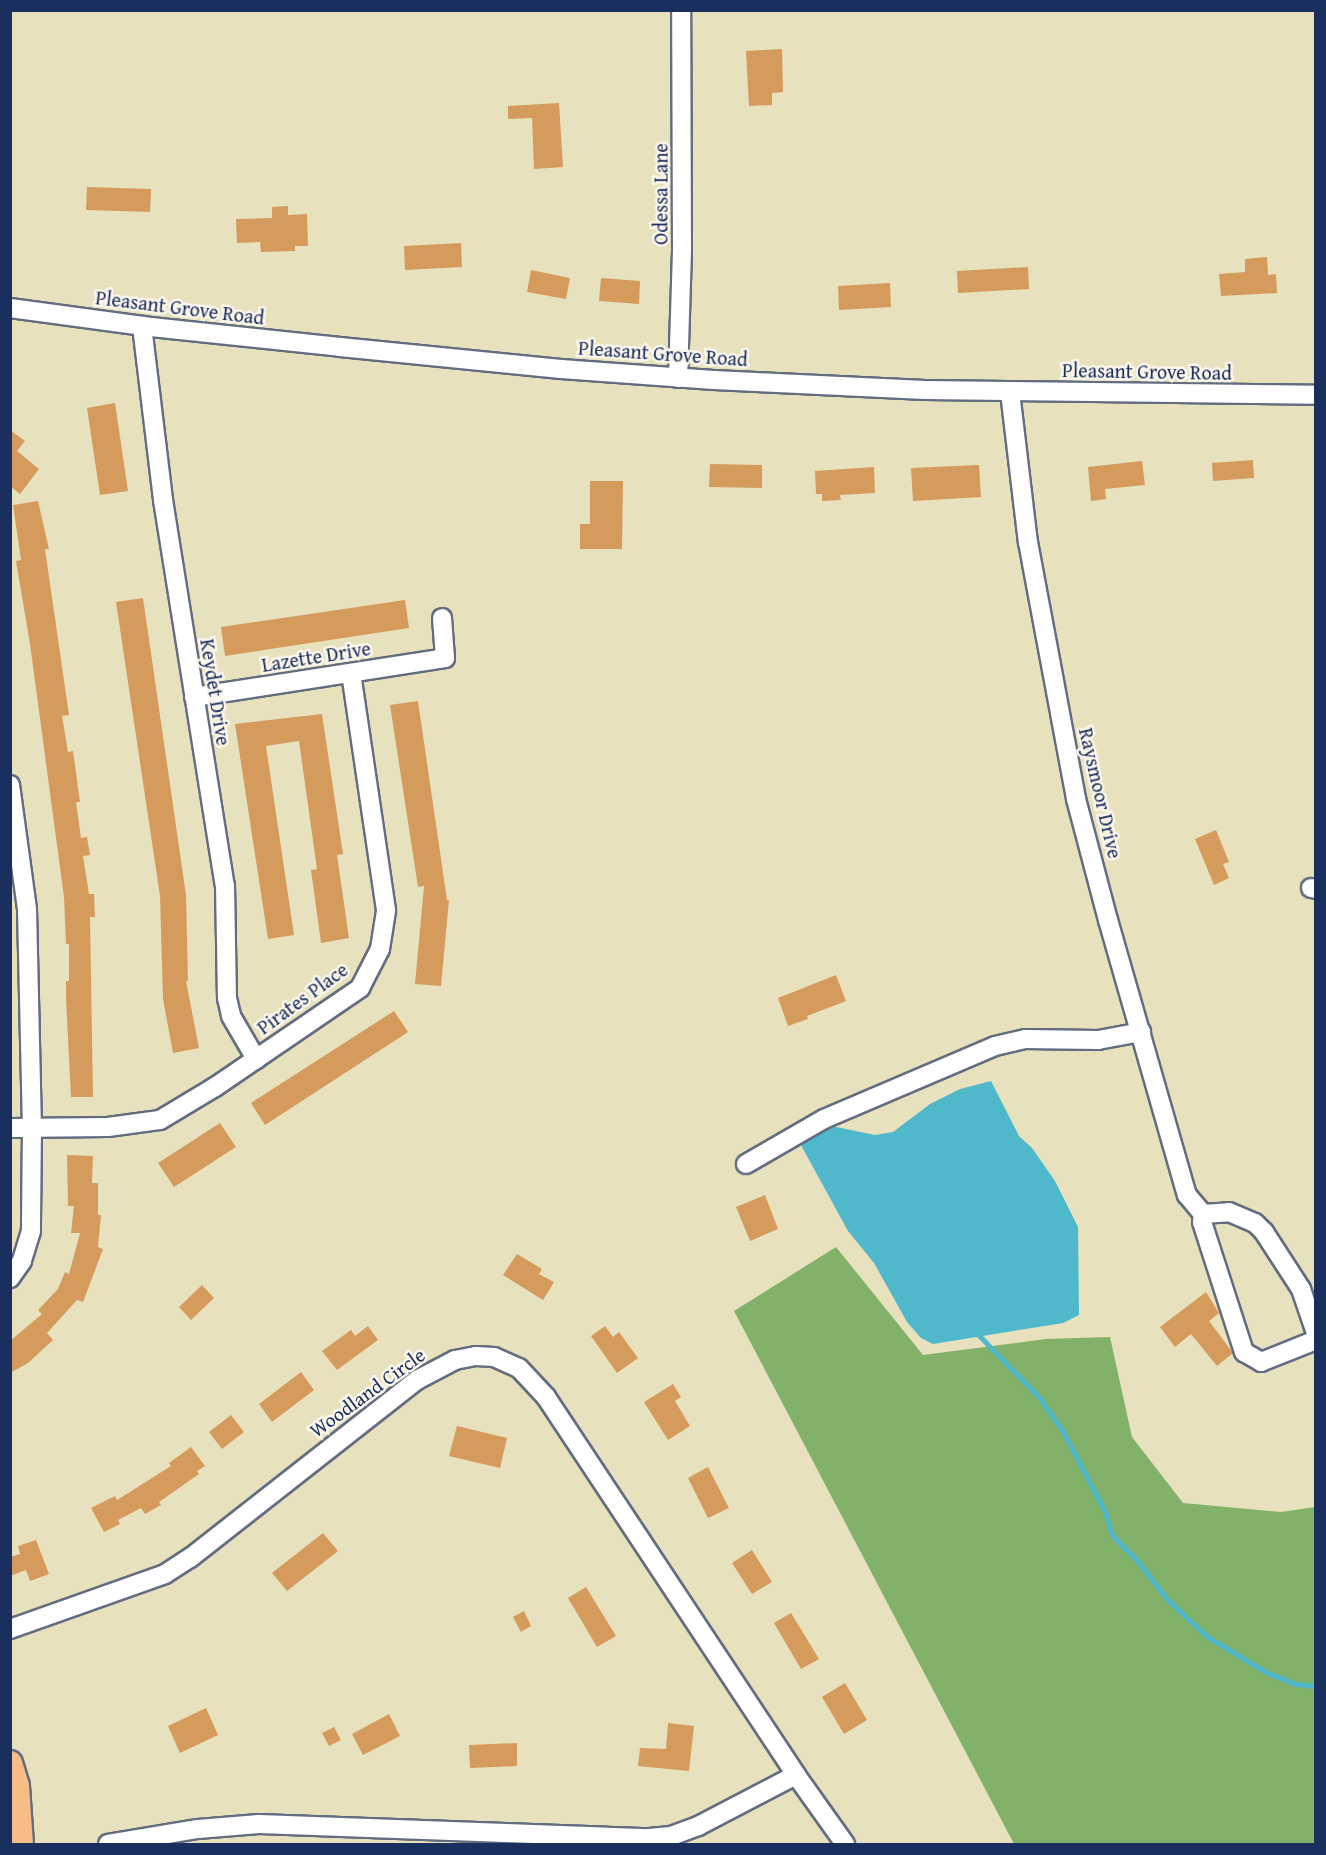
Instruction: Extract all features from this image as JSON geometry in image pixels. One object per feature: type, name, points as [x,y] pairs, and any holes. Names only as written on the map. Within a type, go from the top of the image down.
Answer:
[{"type":"main road","points":[[10,1762],[17,1786],[21,1845]]},
{"type":"street","name":"Odessa Lane","points":[[678,378],[682,249],[681,10]]},
{"type":"street","name":"Pleasant Grove Road","points":[[10,308],[142,326],[552,368],[678,378],[925,390],[1316,395]]},
{"type":"street","name":"Keydet Drive","points":[[142,326],[163,500],[225,885],[227,998],[231,1016],[256,1059]]},
{"type":"street","name":"Raysmoor Drive","points":[[1010,392],[1028,542],[1076,799],[1187,1195],[1203,1214]]},
{"type":"street","name":"Lazette Drive","points":[[194,697],[445,658],[442,618]]},
{"type":"street","name":"Pirates Place","points":[[10,1128],[108,1127],[160,1120],[256,1059],[360,988],[380,949],[386,910],[351,674]]},
{"type":"street","points":[[10,785],[27,909],[19,971],[32,1127],[31,1232],[22,1261],[10,1278]]},
{"type":"street","points":[[746,1164],[824,1119],[995,1046],[1025,1039],[1098,1040],[1141,1032]]},
{"type":"street","points":[[1316,1333],[1314,1322],[1300,1289],[1256,1223],[1229,1212],[1203,1214],[1202,1222],[1244,1352],[1261,1362],[1316,1340]]},
{"type":"street","name":"Woodland Circle","points":[[10,1629],[165,1574],[190,1558],[417,1380],[455,1360],[476,1356],[494,1358],[519,1368],[546,1397],[796,1775],[845,1845]]},
{"type":"street","points":[[108,1845],[198,1829],[259,1824],[649,1838],[671,1836],[698,1826],[796,1775]]},
{"type":"green space","points":[[836,1247],[923,1355],[1046,1339],[1110,1337],[1132,1437],[1183,1503],[1281,1512],[1315,1507],[1315,1844],[1014,1844],[734,1311]]},
{"type":"water","points":[[991,1081],[1019,1136],[1032,1148],[1055,1181],[1078,1227],[1079,1315],[1063,1323],[933,1344],[921,1338],[907,1322],[874,1263],[848,1231],[802,1147],[802,1134],[822,1124],[875,1135],[893,1132],[930,1104],[960,1089]]},
{"type":"building","points":[[782,49],[783,92],[772,93],[772,105],[749,106],[746,51]]},
{"type":"building","points":[[559,103],[563,167],[534,169],[532,118],[508,119],[508,106]]},
{"type":"building","points":[[87,187],[151,189],[150,212],[86,210]]},
{"type":"building","points":[[288,206],[288,215],[307,214],[308,246],[295,246],[295,251],[261,252],[260,242],[237,243],[236,219],[272,218],[272,207]]},
{"type":"building","points":[[461,243],[462,267],[405,270],[404,246]]},
{"type":"building","points":[[1267,257],[1268,275],[1276,274],[1277,293],[1221,296],[1219,274],[1245,272],[1245,259]]},
{"type":"building","points":[[1028,267],[1029,289],[958,293],[957,271]]},
{"type":"building","points":[[531,270],[570,278],[566,299],[527,292]]},
{"type":"building","points":[[601,278],[640,281],[639,304],[599,301]]},
{"type":"building","points":[[890,283],[891,307],[839,310],[838,286]]},
{"type":"building","points":[[115,403],[128,491],[100,495],[87,408]]},
{"type":"building","points":[[10,430],[25,441],[17,451],[39,469],[20,494],[10,486]]},
{"type":"building","points":[[1253,460],[1254,478],[1213,481],[1212,463]]},
{"type":"building","points":[[1142,461],[1145,485],[1105,489],[1106,499],[1091,501],[1088,467]]},
{"type":"building","points":[[710,464],[762,465],[762,488],[709,487]]},
{"type":"building","points":[[979,465],[981,497],[913,501],[911,468]]},
{"type":"building","points":[[874,467],[875,493],[840,495],[841,500],[822,501],[822,494],[816,494],[815,471]]},
{"type":"building","points":[[590,481],[623,481],[622,549],[580,549],[580,524],[590,524]]},
{"type":"building","points":[[38,501],[49,549],[45,549],[69,715],[62,716],[68,752],[73,751],[80,802],[76,802],[81,838],[87,837],[90,855],[83,856],[89,894],[94,894],[95,917],[90,917],[93,1097],[71,1097],[66,999],[66,981],[69,981],[69,944],[66,944],[64,897],[30,644],[16,561],[21,560],[13,505]]},
{"type":"building","points":[[143,598],[186,895],[188,981],[186,981],[199,1048],[173,1053],[163,999],[160,896],[116,602]]},
{"type":"building","points":[[405,600],[409,628],[225,656],[221,627]]},
{"type":"building","points":[[418,701],[447,900],[449,900],[441,986],[415,984],[424,886],[418,887],[390,705]]},
{"type":"building","points":[[322,714],[343,854],[337,855],[349,938],[321,943],[311,870],[317,869],[299,741],[266,746],[294,935],[268,939],[235,724]]},
{"type":"building","points":[[1216,830],[1229,862],[1223,864],[1229,878],[1214,885],[1195,839]]},
{"type":"building","points":[[836,975],[846,1001],[788,1026],[778,998]]},
{"type":"building","points":[[394,1011],[408,1032],[265,1125],[251,1103]]},
{"type":"building","points":[[220,1123],[236,1147],[174,1187],[158,1163]]},
{"type":"building","points":[[67,1155],[93,1156],[92,1183],[98,1183],[98,1215],[101,1215],[98,1247],[103,1249],[83,1302],[77,1300],[47,1333],[53,1340],[28,1363],[10,1373],[10,1341],[42,1314],[38,1310],[58,1289],[65,1272],[69,1274],[80,1233],[71,1233],[74,1206],[68,1206]]},
{"type":"building","points":[[765,1195],[778,1229],[750,1241],[736,1207]]},
{"type":"building","points":[[517,1254],[542,1269],[539,1274],[554,1282],[543,1300],[503,1275]]},
{"type":"building","points":[[202,1285],[214,1298],[191,1320],[179,1307]]},
{"type":"building","points":[[1206,1292],[1219,1313],[1209,1321],[1233,1353],[1217,1366],[1191,1334],[1175,1347],[1160,1327]]},
{"type":"building","points":[[368,1326],[378,1340],[337,1370],[322,1351],[351,1330],[355,1336]]},
{"type":"building","points":[[605,1326],[613,1337],[619,1332],[638,1358],[617,1373],[591,1336]]},
{"type":"building","points":[[301,1372],[314,1390],[272,1422],[259,1404]]},
{"type":"building","points":[[673,1384],[681,1397],[675,1401],[690,1426],[668,1440],[644,1402]]},
{"type":"building","points":[[231,1415],[244,1432],[222,1449],[209,1432]]},
{"type":"building","points":[[457,1426],[507,1438],[500,1468],[449,1456]]},
{"type":"building","points":[[191,1447],[205,1466],[197,1471],[199,1474],[159,1502],[161,1505],[145,1514],[141,1508],[118,1520],[120,1524],[104,1532],[91,1508],[115,1496],[117,1500],[171,1466],[169,1463]]},
{"type":"building","points":[[708,1467],[729,1508],[708,1518],[688,1478]]},
{"type":"building","points":[[323,1533],[338,1551],[287,1591],[272,1573]]},
{"type":"building","points":[[36,1540],[49,1574],[30,1581],[26,1570],[10,1576],[10,1557],[20,1554],[18,1546]]},
{"type":"building","points":[[752,1550],[772,1582],[752,1594],[732,1563]]},
{"type":"building","points":[[586,1587],[616,1636],[597,1647],[568,1598]]},
{"type":"building","points":[[524,1611],[531,1626],[521,1632],[513,1617]]},
{"type":"building","points":[[791,1613],[819,1659],[801,1669],[774,1623]]},
{"type":"building","points":[[845,1683],[867,1720],[844,1734],[822,1697]]},
{"type":"building","points":[[206,1708],[218,1735],[180,1753],[168,1726]]},
{"type":"building","points":[[389,1714],[400,1736],[363,1755],[352,1734]]},
{"type":"building","points":[[668,1723],[694,1726],[689,1771],[638,1766],[640,1748],[666,1749]]},
{"type":"building","points":[[334,1727],[341,1740],[329,1746],[322,1733]]},
{"type":"building","points":[[517,1743],[517,1766],[470,1768],[469,1745]]},
{"type":"waterway","points":[[979,1335],[1040,1398],[1063,1431],[1105,1511],[1113,1536],[1138,1561],[1168,1600],[1208,1637],[1266,1672],[1296,1684],[1316,1686]]}]
